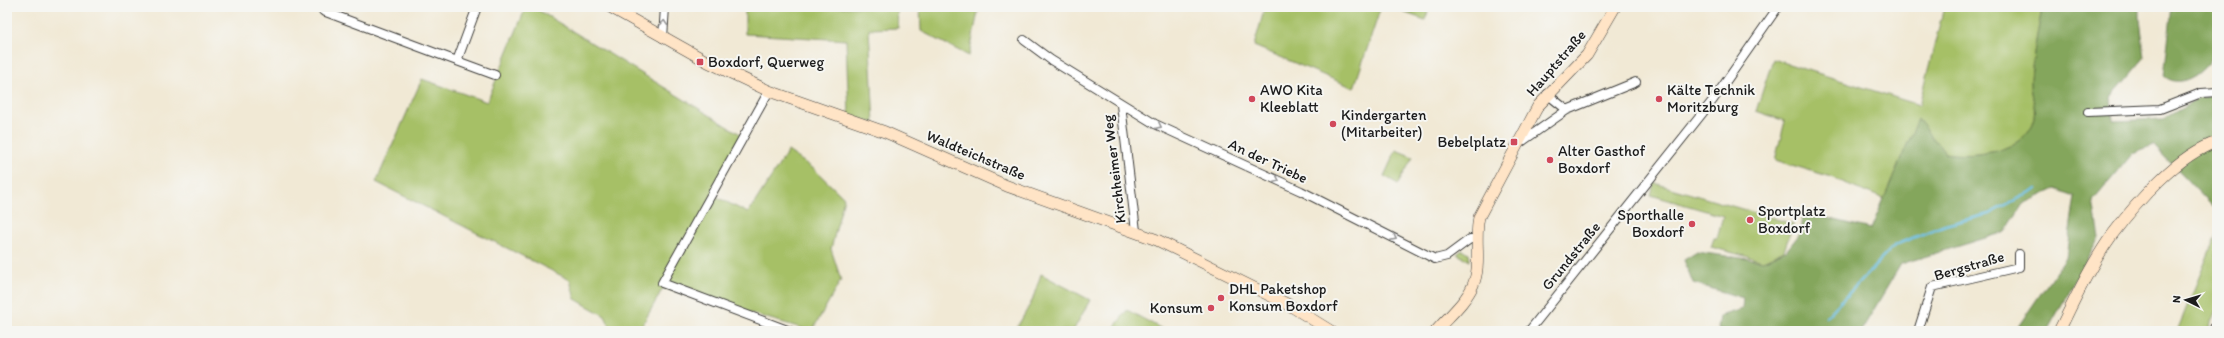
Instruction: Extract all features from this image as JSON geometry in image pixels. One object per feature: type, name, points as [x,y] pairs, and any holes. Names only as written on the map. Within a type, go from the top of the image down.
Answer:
[{"type":"street","points":[[325,7],[323,11],[495,75]]},
{"type":"street","points":[[457,60],[476,7]]},
{"type":"street","name":"Waldteichstraße","points":[[610,7],[663,38],[734,75],[769,91],[885,132],[1007,186],[1136,231],[1157,240],[1270,296],[1331,331]]},
{"type":"street","points":[[663,38],[665,7]]},
{"type":"street","name":"Hauptstraße","points":[[1436,331],[1474,285],[1480,217],[1538,106],[1547,94],[1587,55],[1615,7]]},
{"type":"street","name":"Grundstraße","points":[[1529,331],[1713,100],[1778,7]]},
{"type":"street","name":"An der Triebe","points":[[1024,40],[1051,60],[1123,106],[1155,124],[1301,191],[1435,259],[1447,256],[1470,240],[1477,239]]},
{"type":"street","points":[[1517,146],[1567,110],[1636,82]]},
{"type":"street","points":[[769,91],[662,283],[790,331]]},
{"type":"street","points":[[2088,112],[2160,109],[2201,93],[2217,92]]},
{"type":"street","points":[[1547,94],[1567,110]]},
{"type":"street","name":"Kirchheimer Weg","points":[[1123,106],[1136,231]]},
{"type":"street","points":[[2059,331],[2111,236],[2166,175],[2198,149],[2217,142]]},
{"type":"street","name":"Bergstraße","points":[[1918,331],[1932,287],[2019,267],[2019,254]]},
{"type":"street","points":[[2213,331],[2217,321]]},
{"type":"green space","points":[[526,7],[533,7],[742,135],[715,196],[748,213],[788,151],[814,169],[844,198],[831,249],[841,280],[812,331],[663,288],[639,331],[612,331],[605,316],[575,299],[570,280],[376,182],[422,79],[487,102]]},
{"type":"green space","points":[[745,7],[897,7],[898,28],[869,29],[874,123],[849,116],[846,40],[745,34]]},
{"type":"green space","points":[[920,7],[979,7],[969,56],[921,31]]},
{"type":"green space","points":[[1265,7],[1381,7],[1354,88],[1254,46]]},
{"type":"green space","points":[[1389,7],[1430,7],[1425,20]]},
{"type":"green space","points":[[1944,7],[2040,7],[2041,14],[2031,81],[2034,118],[2029,130],[2021,139],[2010,146],[1984,153],[1970,155],[1945,153],[1918,120],[1884,199],[1828,176],[1775,160],[1785,121],[1756,111],[1773,59],[1919,105]]},
{"type":"green space","points":[[2040,7],[2140,7],[2140,20],[2145,57],[2111,97],[2113,121],[2163,119],[2200,98],[2217,94],[2217,211],[2153,145],[2133,153],[2093,201],[2099,238],[2047,331],[2015,331],[2066,257],[2075,196],[2055,189],[2023,204],[2005,232],[1901,264],[1861,331],[1741,331],[1718,329],[1720,316],[1742,309],[1743,298],[1693,283],[1684,260],[1697,252],[1763,261],[1786,251],[1802,231],[1802,218],[1823,217],[1871,229],[1918,119],[1945,153],[1970,155],[1984,153],[2010,146],[2021,139],[2029,130],[2034,118],[2031,81],[2041,14]]},
{"type":"green space","points":[[2172,7],[2217,7],[2218,36],[2216,51],[2201,71],[2187,80],[2171,80],[2164,76]]},
{"type":"green space","points":[[1396,150],[1413,157],[1398,184],[1384,176]]},
{"type":"green space","name":"Sportplatz Boxdorf","points":[[1654,183],[1793,224],[1784,251],[1763,261],[1711,247],[1714,238],[1717,238],[1723,216],[1651,195]]},
{"type":"green space","points":[[2217,233],[2217,308],[2207,331],[2177,331]]},
{"type":"green space","points":[[1462,250],[1469,253],[1470,261],[1457,254]]},
{"type":"green space","points":[[1041,274],[1090,300],[1073,331],[1015,331],[1032,301]]},
{"type":"green space","points":[[1127,310],[1166,331],[1112,331]]},
{"type":"waterway","points":[[1826,317],[1895,245],[1945,225],[1989,214],[2037,188]]},
{"type":"place","name":"Boxdorf, Querweg","points":[[700,62]]},
{"type":"place","name":"AWO Kita Kleeblatt","points":[[1252,99]]},
{"type":"place","name":"Kälte Technik Moritzburg","points":[[1659,99]]},
{"type":"place","name":"Kindergarten (Mitarbeiter)","points":[[1333,124]]},
{"type":"place","name":"Bebelplatz","points":[[1514,142]]},
{"type":"place","name":"Alter Gasthof Boxdorf","points":[[1550,160]]},
{"type":"place","name":"Sportplatz Boxdorf","points":[[1750,220]]},
{"type":"place","name":"Sporthalle Boxdorf","points":[[1692,224]]},
{"type":"place","name":"DHL Paketshop Konsum Boxdorf","points":[[1221,298]]},
{"type":"place","name":"Konsum","points":[[1211,308]]}]
